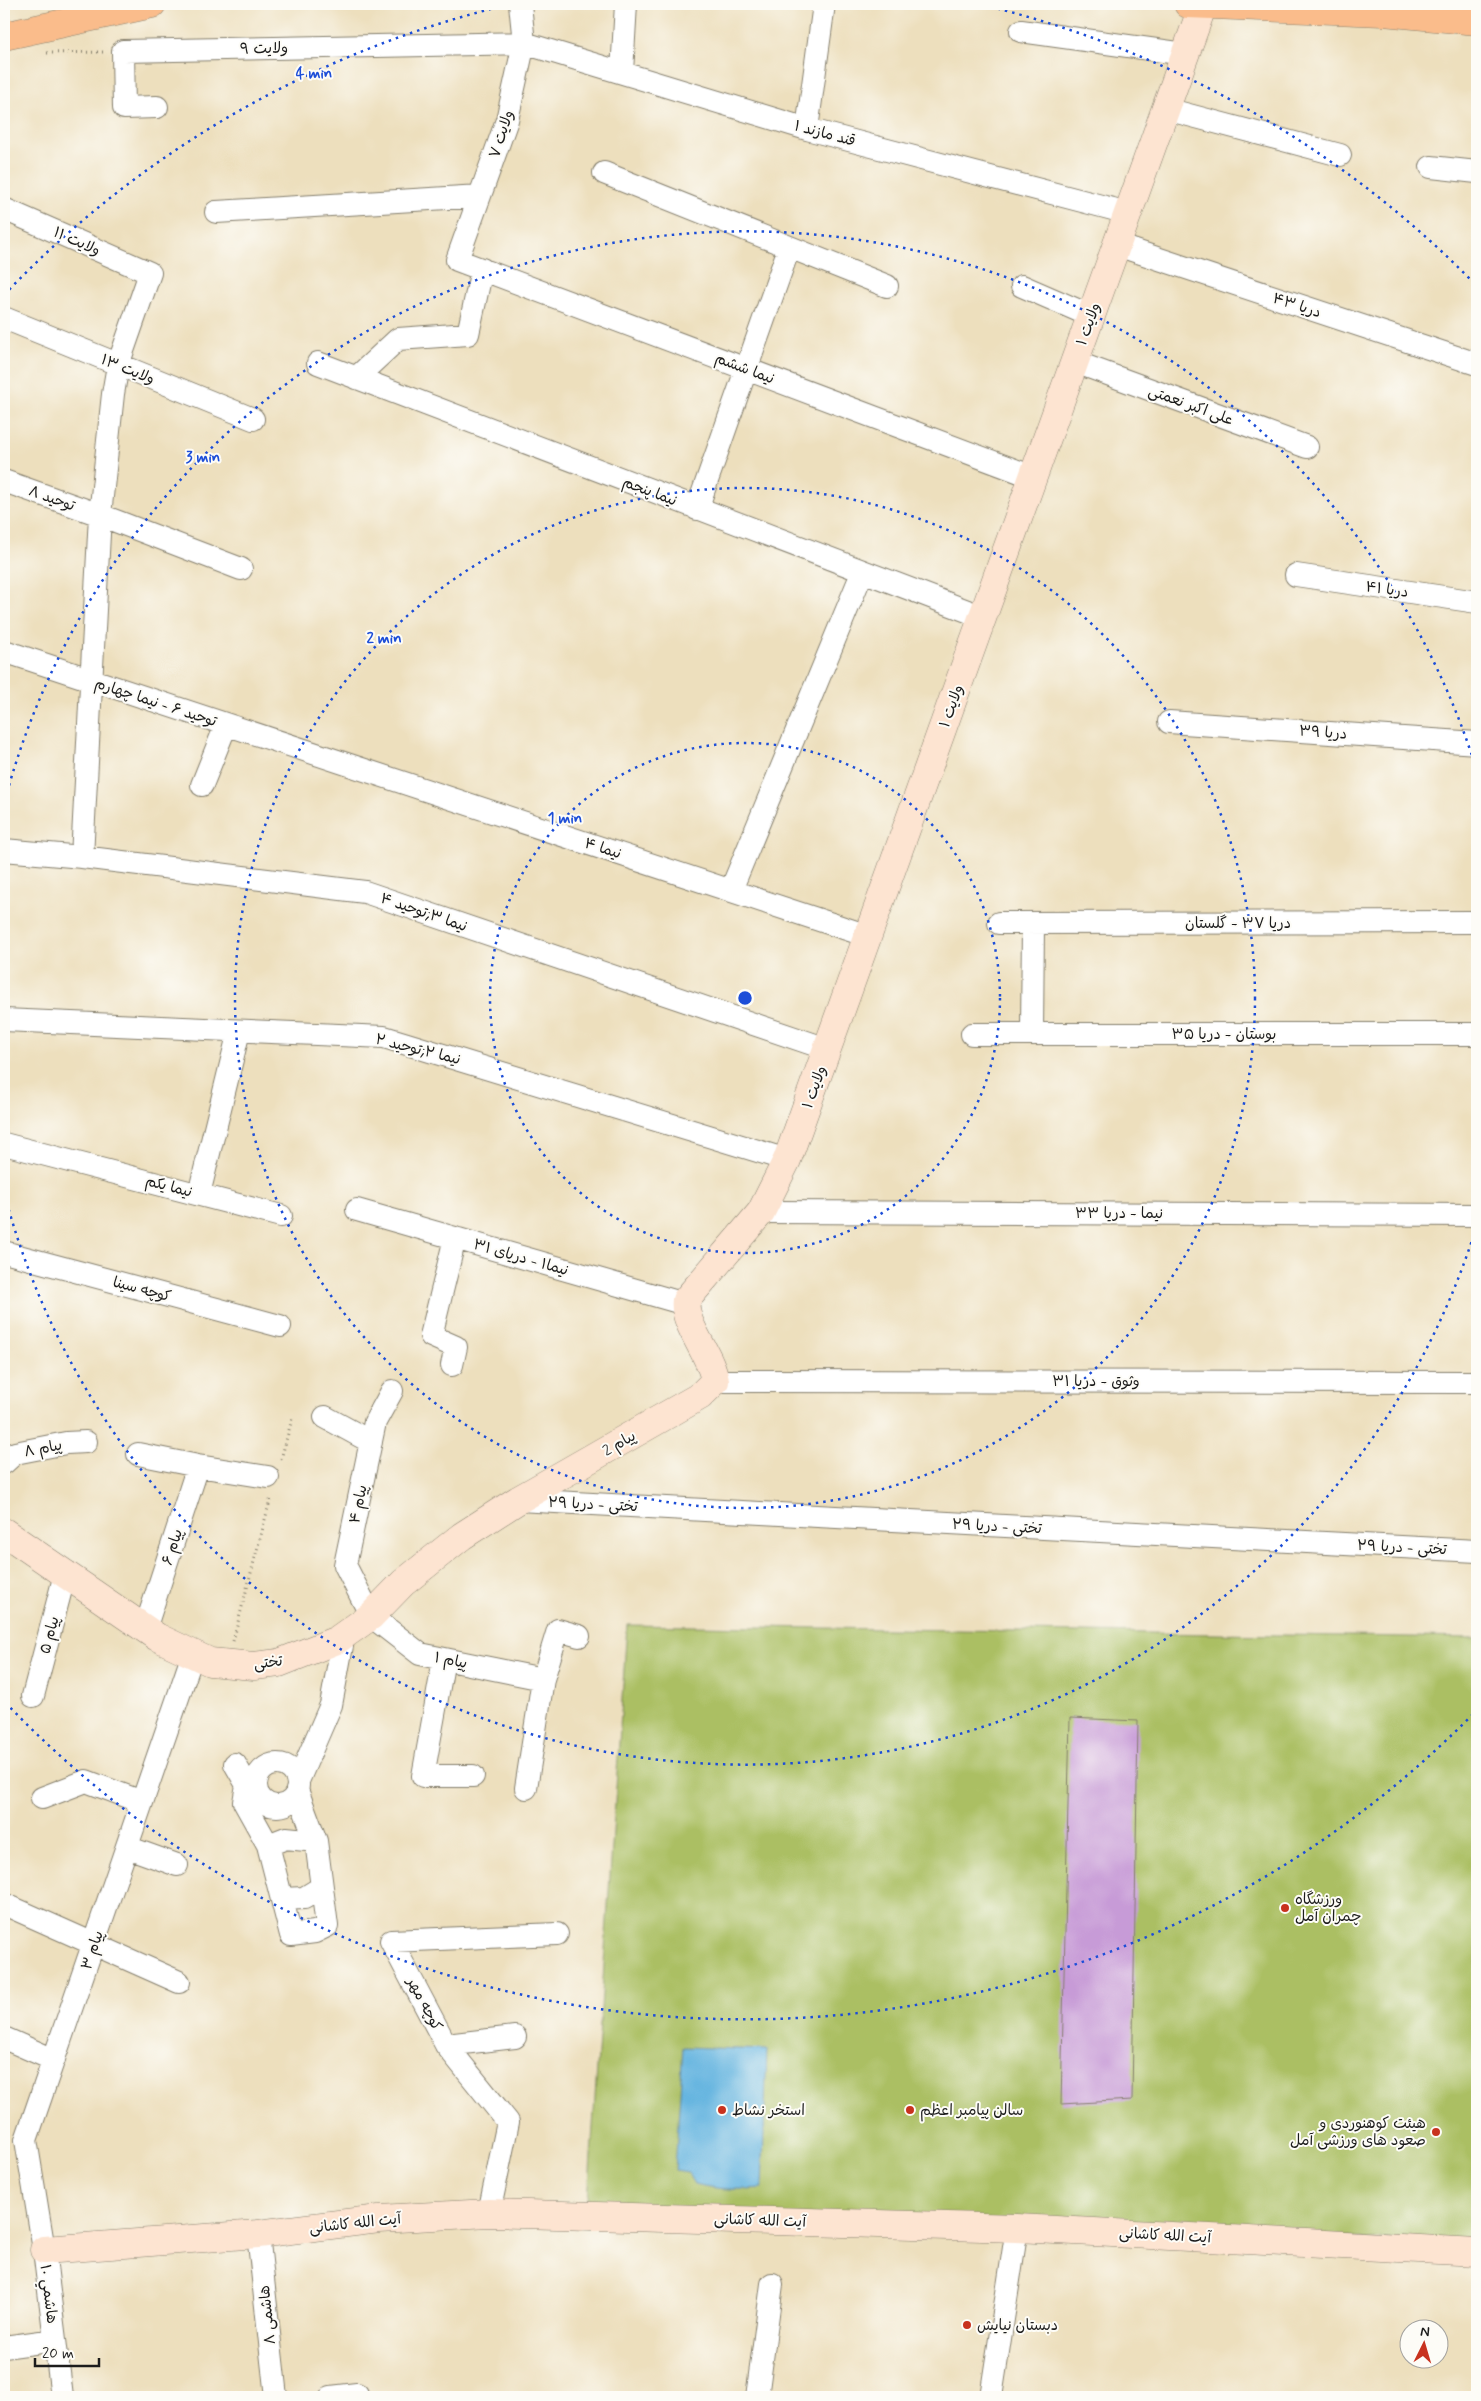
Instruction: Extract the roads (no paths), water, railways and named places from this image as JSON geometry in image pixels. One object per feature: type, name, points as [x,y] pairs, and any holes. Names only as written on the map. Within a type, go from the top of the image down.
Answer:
[{"type":"main road","points":[[4,36],[152,4]]},
{"type":"main road","points":[[1196,4],[1382,12],[1411,9],[1477,21]]},
{"type":"main road","points":[[1472,4],[1474,11],[1477,13]]},
{"type":"street","name":"ولایت ۷","points":[[457,260],[507,120],[524,43],[520,4]]},
{"type":"street","points":[[622,72],[626,4]]},
{"type":"street","points":[[807,128],[824,4]]},
{"type":"street","name":"ولایت ۱","points":[[685,1304],[688,1296],[761,1212],[787,1160],[1166,110],[1185,54],[1196,4]]},
{"type":"street","points":[[1021,31],[1185,54]]},
{"type":"street","name":"ولایت ۹","points":[[157,107],[124,108],[123,51],[524,43]]},
{"type":"street","name":"قند مازند ۱","points":[[524,43],[807,128],[1128,213]]},
{"type":"street","points":[[1166,110],[1340,155]]},
{"type":"street","points":[[1431,167],[1477,172]]},
{"type":"street","points":[[604,173],[887,286]]},
{"type":"street","points":[[216,212],[480,196]]},
{"type":"street","name":"ولایت ۱۱","points":[[4,209],[150,273],[118,365]]},
{"type":"street","name":"دریا ۴۳","points":[[1117,245],[1477,364]]},
{"type":"street","points":[[697,509],[789,248]]},
{"type":"street","name":"نیما ششم","points":[[457,260],[1033,477]]},
{"type":"street","points":[[356,378],[398,339],[468,334],[482,269]]},
{"type":"street","points":[[1022,286],[1091,316]]},
{"type":"street","name":"ولایت ۱۳","points":[[4,318],[253,419]]},
{"type":"street","name":"علی اکبر نعمتی","points":[[1075,362],[1307,447]]},
{"type":"street","name":"نیما پنجم","points":[[318,363],[862,573],[983,617]]},
{"type":"street","points":[[82,857],[100,515],[118,365]]},
{"type":"street","name":"توحید ۸","points":[[4,480],[241,570]]},
{"type":"street","points":[[731,890],[862,573]]},
{"type":"street","name":"دریا ۴۱","points":[[1296,575],[1477,602]]},
{"type":"street","name":"توحید ۶ - نیما چهارم","points":[[4,652],[91,682],[309,751]]},
{"type":"street","name":"دریا ۳۹","points":[[1169,722],[1477,743]]},
{"type":"street","points":[[202,785],[226,724]]},
{"type":"street","name":"نیما ۴","points":[[309,751],[868,936]]},
{"type":"street","name":"نیما ۳;توحید ۴","points":[[4,850],[82,857],[365,892],[828,1049]]},
{"type":"street","name":"دریا ۳۷ - گلستان","points":[[999,923],[1477,922]]},
{"type":"street","points":[[1032,1034],[1033,923]]},
{"type":"street","name":"نیما ۲;توحید ۲","points":[[4,1020],[384,1037],[787,1160]]},
{"type":"street","name":"نیما یکم","points":[[4,1144],[200,1194],[239,1030]]},
{"type":"street","name":"بوستان - دریا ۳۵","points":[[972,1034],[1477,1034]]},
{"type":"street","points":[[200,1194],[281,1216]]},
{"type":"street","name":"نیما۱ - دریای ۳۱","points":[[357,1210],[685,1304]]},
{"type":"street","name":"نیما - دریا ۳۳","points":[[761,1212],[1477,1215]]},
{"type":"street","points":[[452,1365],[456,1347],[431,1336],[455,1238]]},
{"type":"street","name":"کوچه سینا","points":[[4,1252],[280,1326]]},
{"type":"street","points":[[685,1304],[686,1313],[713,1367],[715,1381]]},
{"type":"street","name":"وثوق - دریا ۳۱","points":[[715,1381],[1477,1382]]},
{"type":"street","name":"پیام 2","points":[[518,1500],[700,1396],[715,1381]]},
{"type":"street","name":"پیام ۴","points":[[371,1616],[345,1565],[375,1422],[392,1391]]},
{"type":"street","points":[[326,1417],[371,1442]]},
{"type":"street","name":"پیام ۸","points":[[4,1463],[15,1453],[66,1442],[86,1442]]},
{"type":"street","points":[[138,1454],[273,1479]]},
{"type":"street","name":"پیام ۶","points":[[145,1629],[198,1466]]},
{"type":"street","name":"تختی - دریا ۲۹","points":[[518,1500],[1477,1552]]},
{"type":"street","name":"تختی","points":[[4,1532],[145,1629],[210,1662],[254,1666],[279,1663],[306,1654],[344,1635],[371,1616],[403,1583],[440,1554],[518,1500]]},
{"type":"street","name":"پیام ۵","points":[[33,1696],[65,1574]]},
{"type":"street","name":"پیام ۱","points":[[371,1616],[420,1654],[543,1679]]},
{"type":"street","points":[[526,1788],[543,1679],[558,1630],[579,1636]]},
{"type":"street","points":[[236,1764],[261,1800],[277,1807],[293,1800],[331,1705],[344,1635]]},
{"type":"street","name":"پيام ۳","points":[[44,2250],[26,2140],[193,1654]]},
{"type":"street","points":[[444,1659],[423,1776],[473,1776]]},
{"type":"street","points":[[278,1762],[293,1769],[298,1786],[316,1841],[327,1926],[316,1932],[291,1935],[268,1845],[244,1802],[251,1785],[262,1768],[278,1762]]},
{"type":"street","points":[[42,1798],[86,1781],[142,1802]]},
{"type":"street","points":[[268,1845],[286,1838],[316,1841]]},
{"type":"street","points":[[127,1847],[177,1864]]},
{"type":"street","points":[[282,1898],[304,1898],[322,1887]]},
{"type":"street","points":[[4,1904],[178,1982]]},
{"type":"street","name":"کوچه مهر","points":[[489,2213],[508,2122],[446,2046],[391,1941],[557,1934]]},
{"type":"street","points":[[446,2046],[515,2037]]},
{"type":"street","points":[[4,2038],[54,2060]]},
{"type":"street","name":"آیت الله کاشانی","points":[[44,2250],[258,2234],[379,2219],[489,2213],[1017,2228],[1477,2252]]},
{"type":"street","points":[[991,2397],[1017,2228]]},
{"type":"street","name":"هاشمی ۸","points":[[258,2234],[276,2397]]},
{"type":"street","name":"هاشمي ۱۰","points":[[44,2250],[62,2397]]},
{"type":"street","points":[[757,2397],[772,2284]]},
{"type":"street","points":[[4,2347],[55,2340]]},
{"type":"street","points":[[331,2397],[357,2394]]},
{"type":"water","name":"استخر نشاط","points":[[683,2047],[767,2050],[762,2188],[728,2189],[703,2186],[695,2184],[688,2172],[675,2170]]},
{"type":"place","name":"ورزشگاه چمران آمل","points":[[1285,1908]]},
{"type":"place","name":"استخر نشاط","points":[[722,2110]]},
{"type":"place","name":"سالن پیامبر اعظم","points":[[910,2110]]},
{"type":"place","name":"هیئت کوهنوردی و صعود های ورزشی آمل","points":[[1436,2132]]},
{"type":"place","name":"دبستان نیایش","points":[[967,2325]]}]
